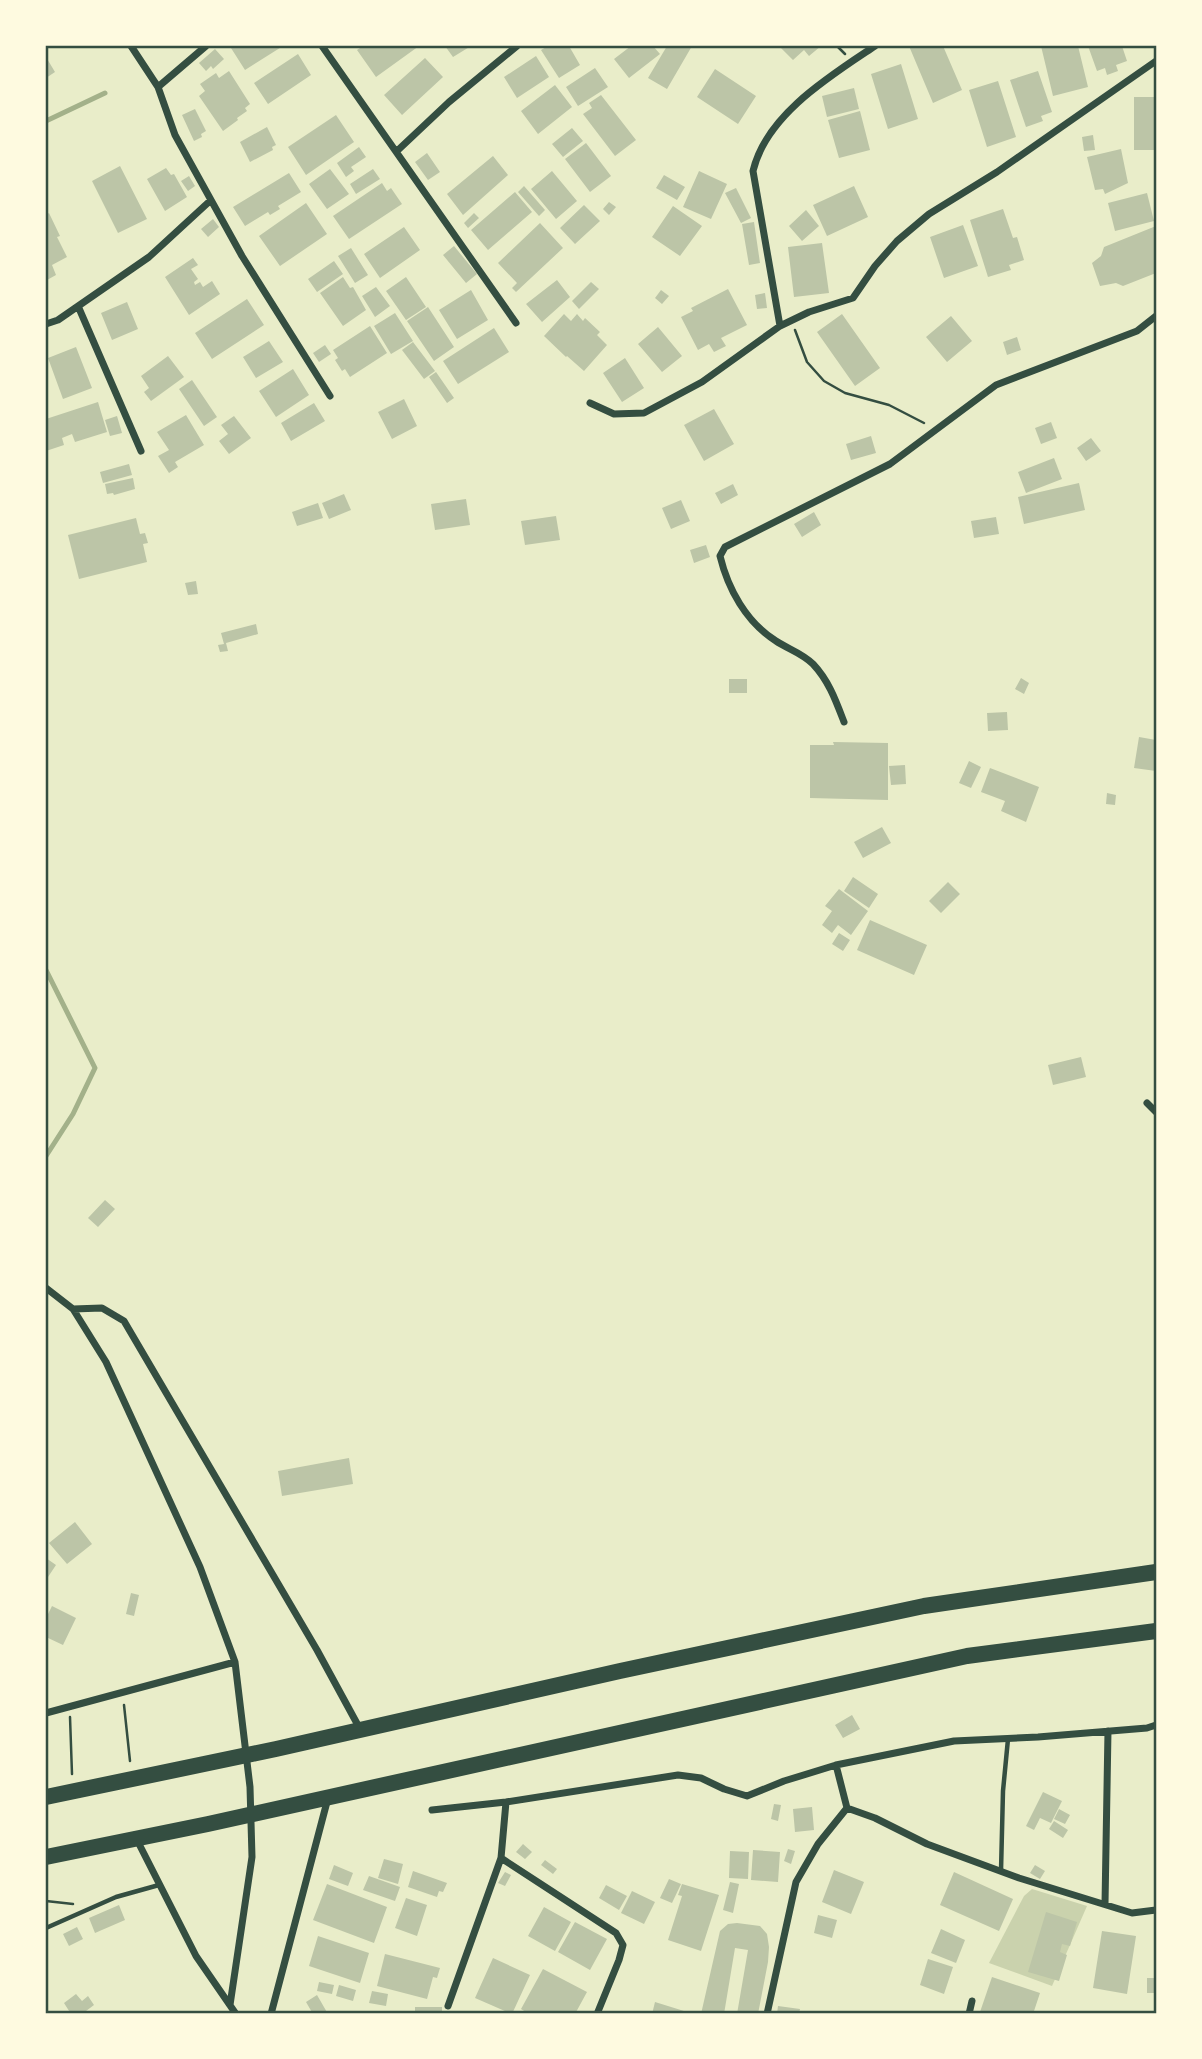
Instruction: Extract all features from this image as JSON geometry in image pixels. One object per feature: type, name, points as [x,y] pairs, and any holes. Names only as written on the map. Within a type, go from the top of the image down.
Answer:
[{"type":"highway","points":[[46,1797],[276,1749],[924,1605],[1157,1572]]},
{"type":"highway","points":[[46,1857],[208,1824],[967,1656],[1157,1631]]},
{"type":"street","points":[[131,46],[158,87],[175,135],[242,256],[330,396]]},
{"type":"street","points":[[158,87],[206,46]]},
{"type":"street","points":[[322,46],[516,323]]},
{"type":"street","points":[[397,151],[449,102],[517,46]]},
{"type":"street","points":[[780,327],[753,171],[757,152],[769,133],[822,81],[875,46]]},
{"type":"street","points":[[590,403],[614,414],[644,413],[702,382],[780,327],[809,312],[852,298],[897,241],[929,215],[1157,61]]},
{"type":"street","points":[[46,324],[58,320],[149,257],[211,200]]},
{"type":"street","points":[[78,306],[141,452]]},
{"type":"street","points":[[844,722],[829,683],[812,663],[797,651],[776,641],[745,614],[724,572],[720,556],[725,547],[890,464],[996,385],[1137,331],[1157,316]]},
{"type":"street","points":[[1146,1103],[1157,1112]]},
{"type":"street","points":[[46,1287],[73,1309],[106,1362],[200,1567],[235,1662],[250,1787],[252,1857],[230,2005]]},
{"type":"street","points":[[73,1309],[102,1308],[124,1321],[310,1638],[360,1730]]},
{"type":"street","points":[[46,1713],[235,1662]]},
{"type":"street","points":[[432,1810],[506,1802],[678,1774],[701,1778],[747,1796],[836,1765],[954,1741],[1147,1728],[1157,1725]]},
{"type":"street","points":[[1105,1904],[1108,1731]]},
{"type":"street","points":[[836,1765],[847,1808]]},
{"type":"street","points":[[271,2014],[328,1797]]},
{"type":"street","points":[[448,2006],[501,1857],[506,1802]]},
{"type":"street","points":[[847,1808],[875,1818],[927,1844],[1001,1871],[1132,1913],[1157,1910]]},
{"type":"street","points":[[767,2014],[796,1882],[806,1861],[847,1808]]},
{"type":"street","points":[[136,1837],[196,1956],[236,2014]]},
{"type":"street","points":[[501,1857],[616,1933],[623,1945],[597,2014]]},
{"type":"street","points":[[969,2014],[972,2001]]},
{"type":"lane","points":[[1001,1871],[1003,1791],[1008,1738]]},
{"type":"lane","points":[[46,1928],[116,1897],[159,1885]]},
{"type":"path","points":[[792,321],[807,362],[824,381],[845,393],[889,405],[936,429]]},
{"type":"path","points":[[122,1693],[132,1779]]},
{"type":"path","points":[[70,1707],[73,1791]]},
{"type":"path","points":[[46,1901],[69,1903],[86,1909]]},
{"type":"green space","points":[[1032,1889],[1087,1906],[1052,1986],[989,1963],[1024,1896]]},
{"type":"building","points":[[283,46],[245,70],[231,48]]},
{"type":"building","points":[[363,46],[419,46],[376,77],[357,50]]},
{"type":"building","points":[[445,46],[471,46],[453,57]]},
{"type":"building","points":[[548,46],[569,46],[580,65],[559,78],[541,50]]},
{"type":"building","points":[[631,46],[653,46],[660,54],[629,78],[614,59]]},
{"type":"building","points":[[667,46],[692,46],[667,89],[648,78]]},
{"type":"building","points":[[779,46],[821,46],[809,56],[804,50],[793,60]]},
{"type":"building","points":[[909,46],[943,46],[962,90],[933,103]]},
{"type":"building","points":[[1041,46],[1078,46],[1088,87],[1053,96]]},
{"type":"building","points":[[1088,46],[1122,46],[1127,61],[1116,65],[1118,71],[1107,75],[1105,68],[1097,71]]},
{"type":"building","points":[[215,49],[224,59],[213,69],[211,66],[206,71],[199,63]]},
{"type":"building","points":[[298,54],[311,75],[268,104],[254,83]]},
{"type":"building","points":[[536,56],[549,77],[517,98],[504,77]]},
{"type":"building","points":[[46,57],[55,72],[46,78]]},
{"type":"building","points":[[425,58],[443,77],[402,115],[384,95]]},
{"type":"building","points":[[901,64],[918,119],[888,129],[871,74]]},
{"type":"building","points":[[595,68],[608,87],[578,106],[566,87]]},
{"type":"building","points":[[715,69],[756,96],[738,124],[697,97]]},
{"type":"building","points":[[229,71],[250,104],[238,120],[223,131],[199,96],[205,91],[200,84],[216,73],[219,78]]},
{"type":"building","points":[[1038,71],[1052,112],[1041,116],[1043,121],[1026,127],[1010,80]]},
{"type":"building","points":[[998,81],[1016,137],[987,147],[969,90]]},
{"type":"building","points":[[555,85],[572,107],[538,134],[521,111]]},
{"type":"building","points":[[854,88],[859,109],[827,117],[822,96]]},
{"type":"building","points":[[601,95],[636,140],[615,156],[583,114],[592,108],[589,103]]},
{"type":"building","points":[[1134,97],[1156,97],[1156,150],[1134,150]]},
{"type":"building","points":[[195,109],[206,131],[194,141],[182,115]]},
{"type":"building","points":[[860,111],[870,150],[839,158],[828,120]]},
{"type":"building","points":[[336,115],[354,142],[306,175],[288,147]]},
{"type":"building","points":[[267,127],[276,145],[272,147],[273,150],[250,162],[240,142]]},
{"type":"building","points":[[572,128],[583,141],[563,157],[552,144]]},
{"type":"building","points":[[1093,135],[1095,150],[1084,151],[1082,137]]},
{"type":"building","points":[[586,143],[611,176],[590,192],[565,159]]},
{"type":"building","points":[[359,147],[366,157],[351,167],[354,171],[346,177],[337,163]]},
{"type":"building","points":[[1121,149],[1128,183],[1105,194],[1103,189],[1095,190],[1087,157]]},
{"type":"building","points":[[427,153],[440,172],[428,180],[415,162]]},
{"type":"building","points":[[493,156],[508,175],[463,215],[447,194]]},
{"type":"building","points":[[120,166],[147,219],[118,233],[92,181]]},
{"type":"building","points":[[166,168],[171,175],[174,174],[187,197],[165,211],[147,179]]},
{"type":"building","points":[[330,169],[349,194],[327,209],[309,184]]},
{"type":"building","points":[[373,169],[380,179],[356,194],[350,184]]},
{"type":"building","points":[[552,171],[577,201],[556,219],[531,189]]},
{"type":"building","points":[[699,171],[727,184],[711,219],[683,207]]},
{"type":"building","points":[[289,173],[301,192],[278,206],[280,209],[270,215],[268,212],[245,226],[233,207]]},
{"type":"building","points":[[664,175],[685,187],[677,200],[656,188]]},
{"type":"building","points":[[189,176],[195,186],[188,191],[181,181]]},
{"type":"building","points":[[382,183],[387,191],[391,188],[402,204],[349,239],[333,216]]},
{"type":"building","points":[[524,186],[545,210],[539,216],[518,192]]},
{"type":"building","points":[[854,186],[868,217],[827,236],[813,205]]},
{"type":"building","points":[[736,188],[751,218],[741,223],[725,193]]},
{"type":"building","points":[[515,192],[532,212],[488,250],[471,230]]},
{"type":"building","points":[[1147,193],[1154,221],[1115,231],[1108,203]]},
{"type":"building","points":[[609,202],[616,207],[609,215],[603,209]]},
{"type":"building","points":[[306,203],[327,234],[280,266],[259,236]]},
{"type":"building","points":[[584,205],[600,221],[575,244],[560,228]]},
{"type":"building","points":[[673,206],[702,226],[680,256],[652,237]]},
{"type":"building","points":[[1003,209],[1013,238],[1017,237],[1024,260],[1009,265],[1011,270],[988,277],[970,220]]},
{"type":"building","points":[[806,210],[819,226],[802,241],[789,226]]},
{"type":"building","points":[[49,213],[67,257],[52,265],[56,275],[47,280],[46,215]]},
{"type":"building","points":[[474,213],[479,218],[468,228],[464,223]]},
{"type":"building","points":[[213,219],[219,227],[208,237],[201,229]]},
{"type":"building","points":[[754,222],[760,263],[749,265],[742,224]]},
{"type":"building","points":[[540,223],[563,248],[516,292],[512,288],[517,283],[498,263]]},
{"type":"building","points":[[963,225],[978,266],[944,278],[930,237]]},
{"type":"building","points":[[1156,226],[1156,273],[1123,286],[1116,283],[1100,286],[1092,263],[1101,256],[1104,247]]},
{"type":"building","points":[[404,227],[420,250],[380,278],[364,254]]},
{"type":"building","points":[[822,243],[829,293],[794,297],[788,247]]},
{"type":"building","points":[[454,246],[477,274],[466,283],[443,255]]},
{"type":"building","points":[[351,248],[368,275],[355,283],[338,256]]},
{"type":"building","points":[[193,258],[198,265],[191,269],[198,279],[194,282],[195,285],[200,282],[203,287],[212,281],[220,294],[189,315],[165,277]]},
{"type":"building","points":[[334,261],[343,274],[317,292],[308,279]]},
{"type":"building","points":[[343,277],[350,288],[353,287],[366,310],[343,326],[320,293]]},
{"type":"building","points":[[406,277],[426,307],[406,320],[386,291]]},
{"type":"building","points":[[557,280],[570,297],[542,322],[526,304]]},
{"type":"building","points":[[591,282],[599,289],[579,309],[572,301]]},
{"type":"building","points":[[376,287],[390,306],[375,317],[362,296]]},
{"type":"building","points":[[728,289],[747,325],[721,338],[726,346],[714,352],[709,344],[698,350],[681,317],[693,311],[691,308]]},
{"type":"building","points":[[471,290],[488,320],[457,339],[439,310]]},
{"type":"building","points":[[661,290],[669,296],[662,304],[655,298]]},
{"type":"building","points":[[765,293],[767,308],[757,309],[755,295]]},
{"type":"building","points":[[247,299],[264,325],[212,359],[195,333]]},
{"type":"building","points":[[127,302],[138,329],[112,340],[101,313]]},
{"type":"building","points":[[428,307],[454,347],[434,361],[407,321]]},
{"type":"building","points":[[395,313],[413,341],[391,354],[374,326]]},
{"type":"building","points":[[564,314],[571,321],[577,314],[583,321],[585,318],[600,332],[597,335],[607,345],[584,371],[544,336]]},
{"type":"building","points":[[842,314],[880,368],[855,386],[817,332]]},
{"type":"building","points":[[951,316],[972,341],[947,362],[926,337]]},
{"type":"building","points":[[370,326],[387,353],[350,377],[335,360],[338,358],[333,350]]},
{"type":"building","points":[[658,327],[682,356],[662,372],[638,344]]},
{"type":"building","points":[[494,328],[509,352],[458,384],[443,361]]},
{"type":"building","points":[[1017,337],[1021,350],[1007,355],[1003,342]]},
{"type":"building","points":[[269,341],[283,362],[256,378],[243,357]]},
{"type":"building","points":[[413,342],[435,371],[424,379],[402,350]]},
{"type":"building","points":[[325,345],[331,354],[319,362],[313,353]]},
{"type":"building","points":[[76,347],[92,388],[63,399],[48,358]]},
{"type":"building","points":[[168,356],[184,377],[151,401],[144,392],[149,388],[141,376]]},
{"type":"building","points":[[625,358],[644,388],[622,402],[603,373]]},
{"type":"building","points":[[293,369],[309,395],[276,417],[259,391]]},
{"type":"building","points":[[436,372],[454,398],[447,403],[429,377]]},
{"type":"building","points":[[192,380],[217,417],[204,426],[179,389]]},
{"type":"building","points":[[404,399],[417,426],[392,439],[378,412]]},
{"type":"building","points":[[98,402],[107,432],[75,442],[72,434],[62,438],[64,445],[46,451],[46,419]]},
{"type":"building","points":[[314,403],[325,421],[291,441],[281,423]]},
{"type":"building","points":[[714,409],[734,444],[704,461],[684,425]]},
{"type":"building","points":[[186,415],[204,445],[175,462],[178,467],[169,473],[158,456],[169,450],[157,432]]},
{"type":"building","points":[[117,416],[122,433],[110,436],[105,420]]},
{"type":"building","points":[[234,416],[251,438],[229,454],[219,441],[228,434],[221,425]]},
{"type":"building","points":[[1051,422],[1057,438],[1041,444],[1035,428]]},
{"type":"building","points":[[871,436],[876,453],[851,460],[846,444]]},
{"type":"building","points":[[1091,438],[1101,451],[1086,461],[1077,448]]},
{"type":"building","points":[[1054,458],[1062,479],[1026,493],[1018,472]]},
{"type":"building","points":[[129,464],[132,475],[103,483],[100,472]]},
{"type":"building","points":[[133,478],[135,489],[114,495],[107,494],[105,484]]},
{"type":"building","points":[[1079,483],[1085,510],[1024,524],[1018,497]]},
{"type":"building","points":[[733,484],[738,495],[721,504],[715,493]]},
{"type":"building","points":[[344,494],[351,510],[329,519],[322,503]]},
{"type":"building","points":[[466,499],[470,525],[435,530],[431,504]]},
{"type":"building","points":[[681,500],[690,521],[671,529],[662,508]]},
{"type":"building","points":[[318,503],[323,518],[297,526],[292,512]]},
{"type":"building","points":[[814,512],[821,525],[802,537],[794,524]]},
{"type":"building","points":[[556,516],[560,540],[525,545],[521,521]]},
{"type":"building","points":[[996,517],[999,534],[974,538],[971,521]]},
{"type":"building","points":[[136,518],[140,534],[145,533],[148,543],[143,544],[147,562],[79,579],[68,535]]},
{"type":"building","points":[[706,545],[710,557],[694,563],[690,550]]},
{"type":"building","points":[[196,581],[198,594],[188,595],[185,583]]},
{"type":"building","points":[[256,624],[258,634],[226,643],[228,651],[220,652],[218,645],[224,644],[221,633]]},
{"type":"building","points":[[1021,678],[1029,683],[1024,694],[1015,689]]},
{"type":"building","points":[[729,679],[747,679],[747,693],[729,693]]},
{"type":"building","points":[[1007,712],[1008,730],[988,731],[987,713]]},
{"type":"building","points":[[1139,737],[1156,740],[1156,771],[1134,768]]},
{"type":"building","points":[[833,742],[888,743],[888,800],[810,798],[810,745],[834,745]]},
{"type":"building","points":[[969,761],[981,767],[971,788],[959,783]]},
{"type":"building","points":[[905,765],[906,784],[891,785],[889,766]]},
{"type":"building","points":[[990,768],[1039,787],[1026,822],[1001,811],[1005,801],[981,792]]},
{"type":"building","points":[[1107,793],[1116,795],[1115,805],[1106,804]]},
{"type":"building","points":[[882,827],[891,843],[863,858],[854,842]]},
{"type":"building","points":[[853,877],[878,894],[869,908],[844,891]]},
{"type":"building","points":[[948,882],[960,894],[941,913],[929,901]]},
{"type":"building","points":[[839,889],[868,911],[851,935],[838,925],[832,933],[822,925],[832,911],[825,906]]},
{"type":"building","points":[[870,920],[927,945],[914,975],[857,950]]},
{"type":"building","points":[[839,933],[850,940],[843,951],[832,944]]},
{"type":"building","points":[[1081,1057],[1086,1077],[1053,1085],[1048,1065]]},
{"type":"building","points":[[105,1200],[115,1209],[98,1227],[88,1218]]},
{"type":"building","points":[[349,1458],[353,1484],[282,1496],[278,1471]]},
{"type":"building","points":[[75,1522],[92,1544],[67,1564],[49,1543]]},
{"type":"building","points":[[46,1558],[56,1565],[46,1580]]},
{"type":"building","points":[[131,1593],[139,1595],[134,1616],[126,1614]]},
{"type":"building","points":[[52,1606],[76,1618],[63,1645],[46,1637],[46,1618]]},
{"type":"building","points":[[852,1715],[860,1729],[843,1738],[835,1725]]},
{"type":"building","points":[[1043,1792],[1062,1801],[1051,1823],[1040,1818],[1034,1830],[1026,1826]]},
{"type":"building","points":[[774,1804],[781,1805],[778,1821],[771,1819]]},
{"type":"building","points":[[812,1807],[814,1830],[795,1832],[793,1809]]},
{"type":"building","points":[[1059,1809],[1070,1815],[1065,1824],[1054,1819]]},
{"type":"building","points":[[1054,1821],[1068,1830],[1063,1838],[1049,1829]]},
{"type":"building","points":[[523,1844],[532,1852],[525,1859],[516,1852]]},
{"type":"building","points":[[788,1849],[795,1851],[791,1864],[784,1861]]},
{"type":"building","points":[[753,1850],[780,1852],[778,1882],[751,1880]]},
{"type":"building","points":[[730,1851],[749,1852],[748,1879],[729,1878]]},
{"type":"building","points":[[384,1859],[403,1864],[398,1884],[378,1878]]},
{"type":"building","points":[[545,1860],[557,1869],[553,1874],[541,1865]]},
{"type":"building","points":[[334,1865],[353,1873],[348,1886],[329,1879]]},
{"type":"building","points":[[1035,1865],[1045,1871],[1040,1879],[1030,1873]]},
{"type":"building","points":[[834,1870],[864,1882],[851,1914],[822,1902]]},
{"type":"building","points":[[413,1871],[447,1883],[443,1892],[439,1891],[437,1897],[408,1887]]},
{"type":"building","points":[[505,1872],[511,1875],[505,1886],[498,1883]]},
{"type":"building","points":[[954,1872],[1013,1899],[999,1931],[940,1905]]},
{"type":"building","points":[[369,1876],[400,1887],[395,1901],[363,1890]]},
{"type":"building","points":[[669,1879],[681,1884],[672,1903],[660,1898]]},
{"type":"building","points":[[730,1882],[739,1884],[733,1913],[723,1910]]},
{"type":"building","points":[[327,1884],[387,1907],[374,1943],[313,1920]]},
{"type":"building","points":[[682,1884],[719,1895],[701,1951],[668,1940],[682,1896],[678,1895]]},
{"type":"building","points":[[606,1885],[627,1896],[619,1910],[599,1898]]},
{"type":"building","points":[[632,1891],[655,1902],[644,1924],[621,1913]]},
{"type":"building","points":[[406,1898],[427,1905],[417,1936],[395,1928]]},
{"type":"building","points":[[119,1905],[125,1920],[95,1933],[89,1918]]},
{"type":"building","points":[[544,1907],[571,1922],[555,1951],[528,1936]]},
{"type":"building","points":[[1046,1912],[1077,1922],[1070,1946],[1062,1944],[1060,1952],[1067,1955],[1059,1981],[1028,1972]]},
{"type":"building","points":[[818,1915],[837,1920],[832,1938],[814,1933]]},
{"type":"building","points":[[575,1922],[607,1939],[590,1970],[558,1952]]},
{"type":"building","points":[[728,1924],[760,1926],[767,1934],[768,1962],[758,2014],[737,2014],[748,1950],[735,1948],[724,2014],[701,2014],[720,1931]]},
{"type":"building","points":[[77,1927],[83,1939],[69,1946],[63,1934]]},
{"type":"building","points":[[941,1929],[965,1940],[956,1963],[931,1953]]},
{"type":"building","points":[[1102,1931],[1136,1936],[1127,1994],[1093,1988]]},
{"type":"building","points":[[318,1936],[369,1953],[360,1983],[309,1966]]},
{"type":"building","points":[[385,1954],[440,1968],[437,1978],[433,1977],[427,1999],[377,1986]]},
{"type":"building","points":[[493,1958],[530,1975],[512,2014],[475,1998]]},
{"type":"building","points":[[928,1959],[953,1967],[944,1994],[920,1985]]},
{"type":"building","points":[[543,1969],[587,1992],[575,2014],[529,2014],[521,2009]]},
{"type":"building","points":[[992,1977],[1040,1993],[1033,2014],[980,2012]]},
{"type":"building","points":[[1147,1978],[1156,1978],[1156,1993],[1147,1993]]},
{"type":"building","points":[[319,1982],[334,1985],[332,1994],[317,1991]]},
{"type":"building","points":[[339,1985],[356,1990],[353,2001],[336,1996]]},
{"type":"building","points":[[372,1991],[388,1994],[386,2006],[369,2003]]},
{"type":"building","points":[[76,1994],[82,2001],[88,1996],[94,2005],[82,2014],[71,2014],[64,2003]]},
{"type":"building","points":[[317,1995],[328,2014],[313,2014],[306,2002]]},
{"type":"building","points":[[655,2002],[684,2011],[683,2014],[652,2014]]},
{"type":"building","points":[[778,2006],[800,2009],[799,2014],[777,2014]]},
{"type":"building","points":[[415,2007],[442,2007],[442,2014],[415,2014]]},
{"type":"waterway","points":[[46,121],[105,93]]},
{"type":"waterway","points":[[46,970],[95,1068],[73,1114],[46,1156]]}]
